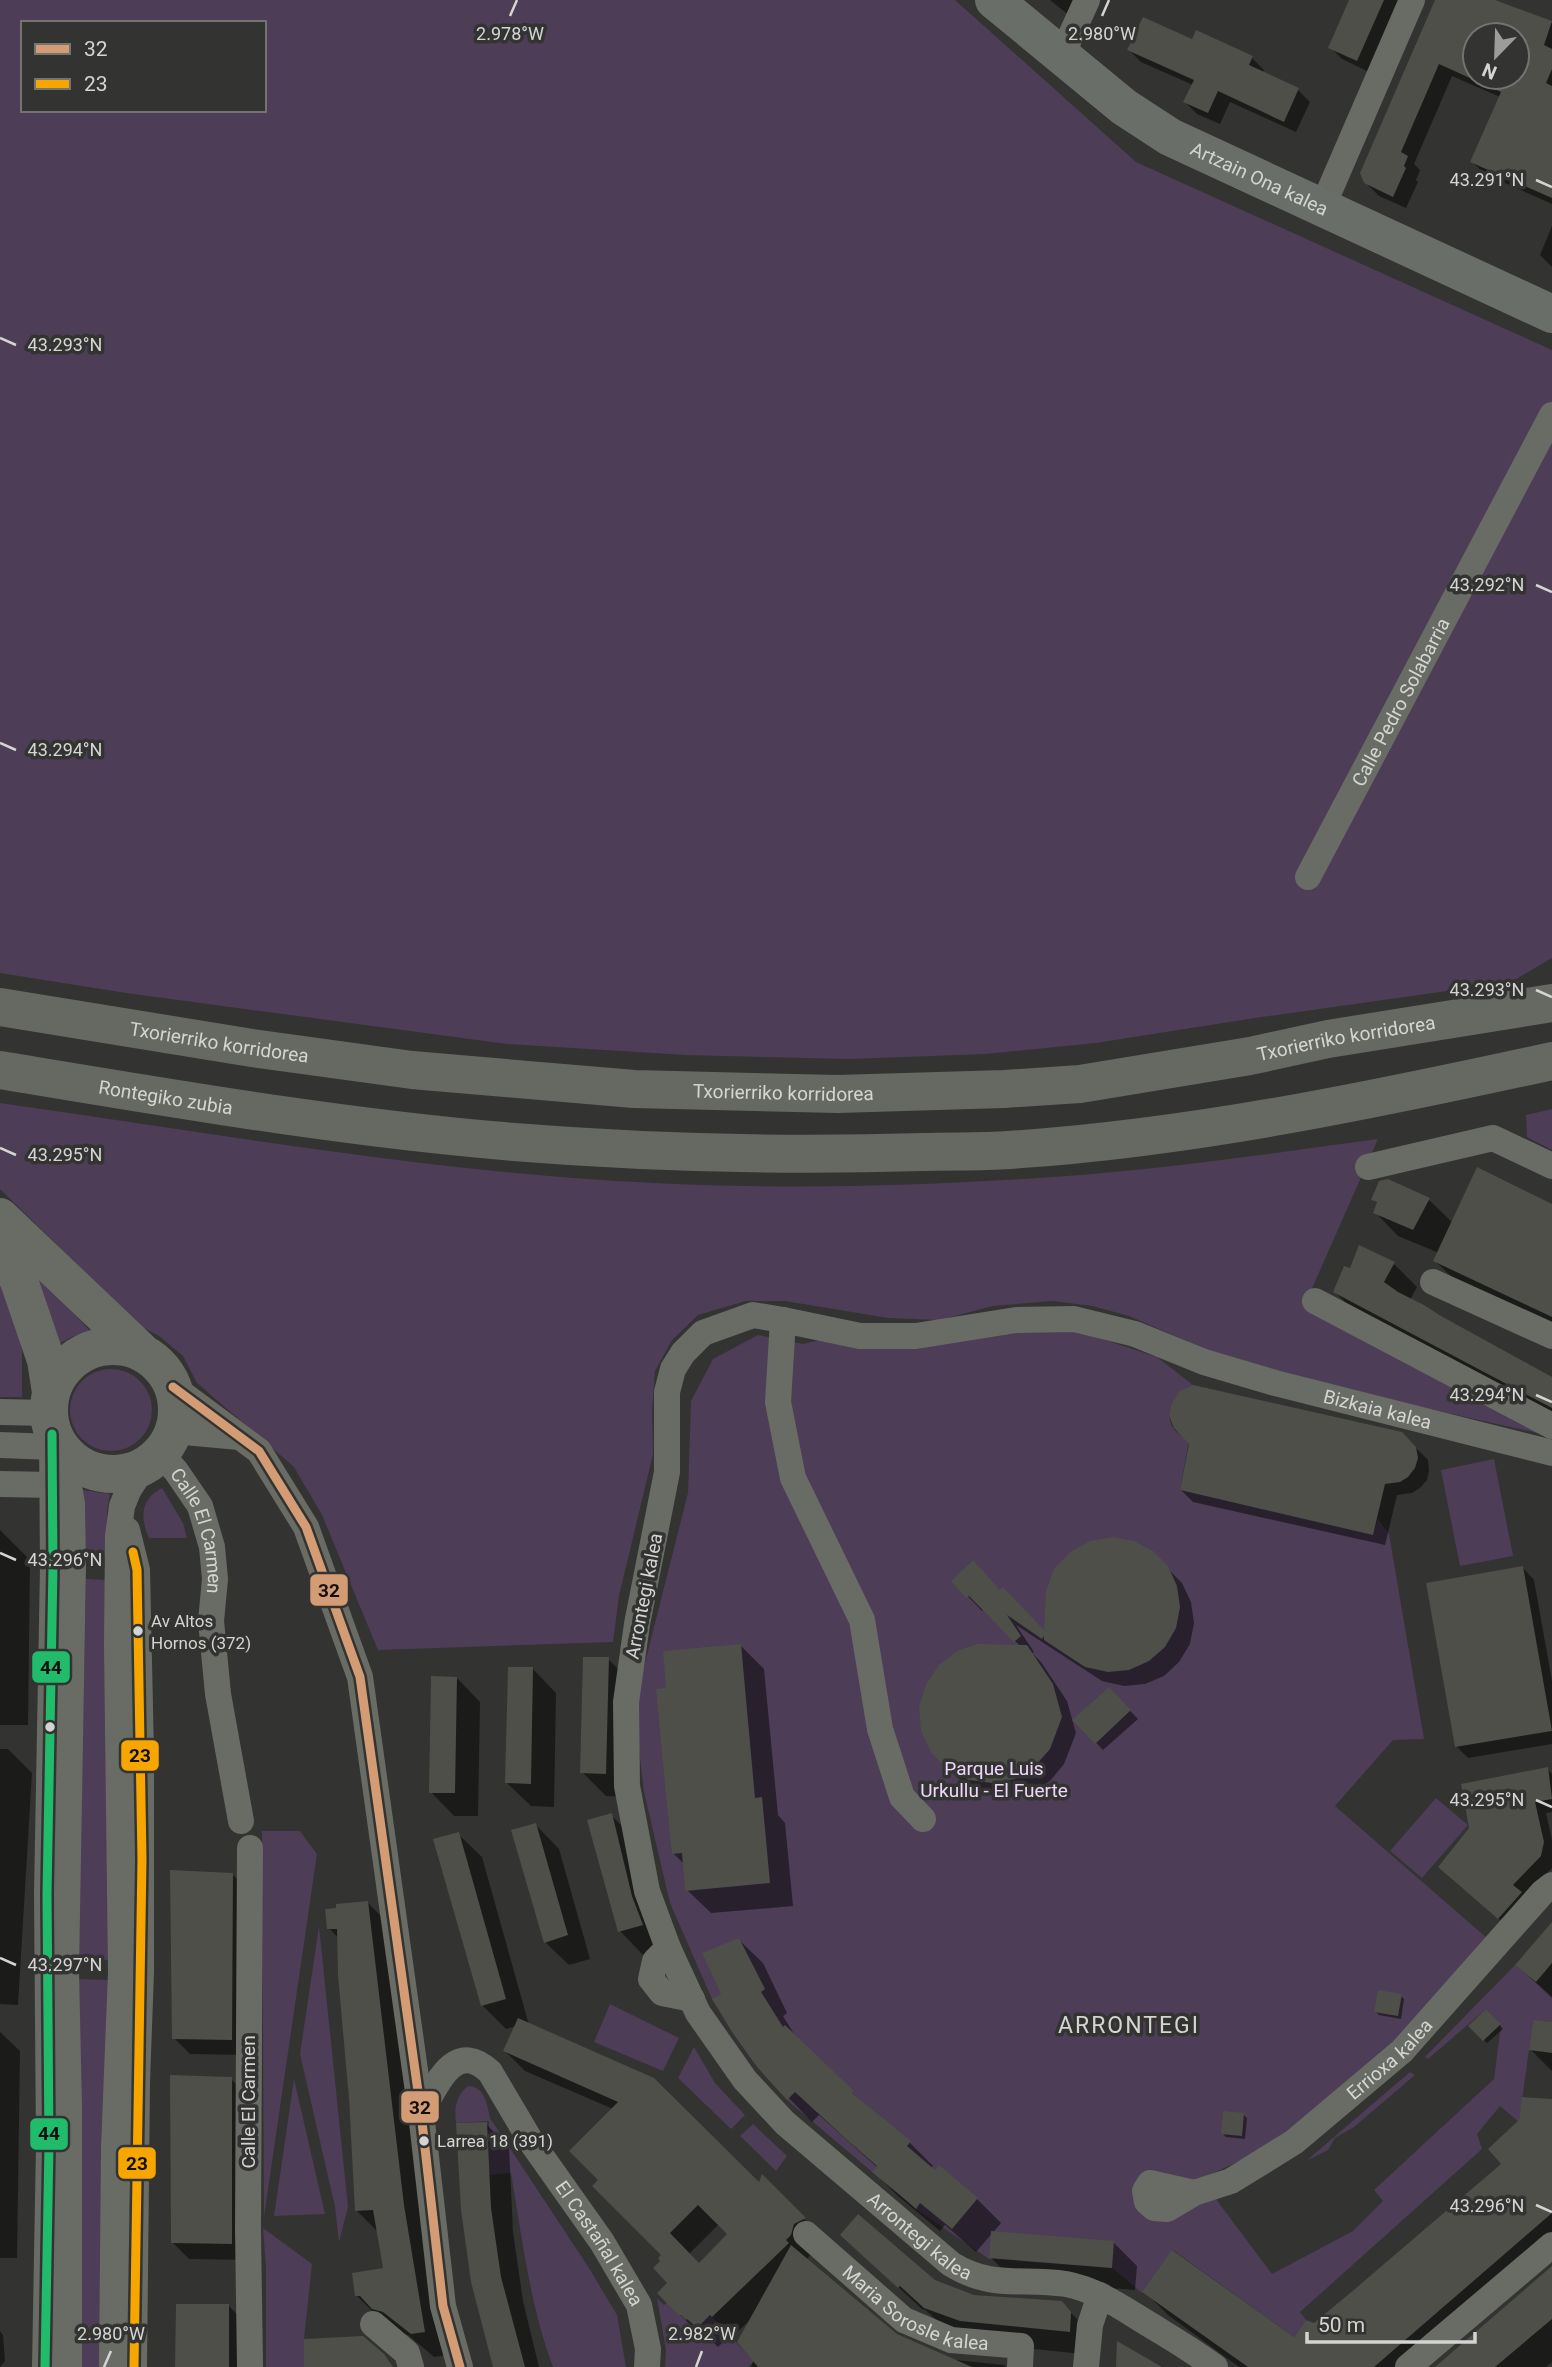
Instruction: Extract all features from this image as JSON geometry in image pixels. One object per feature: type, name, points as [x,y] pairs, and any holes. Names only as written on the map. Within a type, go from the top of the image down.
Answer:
[{"type":"highway","name":"Txorierriko korridorea","points":[[7,1008],[253,1048],[412,1070],[607,1088],[838,1094],[992,1090],[1080,1084],[1250,1056],[1328,1039],[1543,1004]]},
{"type":"highway","name":"Rontegiko zubia","points":[[0,1070],[429,1133],[629,1150],[823,1155],[1005,1150],[1134,1138],[1228,1124],[1447,1084],[1552,1061]]},
{"type":"main road","name":"Artzain Ona kalea","points":[[995,0],[1124,107],[1170,137],[1552,314]]},
{"type":"main road","points":[[0,1217],[162,1368],[173,1387],[178,1409],[160,1450],[123,1474],[101,1474],[81,1467],[54,1437],[46,1360],[18,1278],[0,1255]]},
{"type":"main road","points":[[54,1437],[59,1374],[72,1360],[88,1350],[107,1346],[126,1347],[144,1354]]},
{"type":"street","points":[[1061,57],[1087,0]]},
{"type":"street","points":[[1322,208],[1412,0]]},
{"type":"street","name":"Calle Pedro Solabarria","points":[[1308,877],[1552,415]]},
{"type":"street","points":[[1368,1167],[1493,1138],[1552,1166]]},
{"type":"street","points":[[1433,1282],[1552,1336]]},
{"type":"street","points":[[1315,1301],[1552,1426]]},
{"type":"street","name":"Arrontegi kalea","points":[[1204,1362],[1135,1334],[1074,1319],[1016,1320],[916,1336],[860,1336],[753,1315],[703,1333],[682,1353],[673,1370],[667,1392],[667,1472],[637,1624],[626,1702],[627,1786],[647,1891],[668,1948],[655,1961],[651,1979],[662,1993],[692,1999],[698,2013],[745,2080],[785,2123],[951,2264],[968,2275],[988,2281],[1067,2284],[1100,2295],[1215,2367]]},
{"type":"street","points":[[783,1320],[778,1402],[793,1478],[862,1620],[880,1729],[902,1797],[923,1819]]},
{"type":"street","name":"Bizkaia kalea","points":[[1204,1362],[1552,1453]]},
{"type":"street","points":[[173,1387],[259,1451],[306,1527],[360,1677],[421,2113],[443,2306],[460,2367]]},
{"type":"street","points":[[0,1412],[54,1437]]},
{"type":"street","points":[[0,1446],[54,1437]]},
{"type":"street","points":[[0,1484],[54,1437]]},
{"type":"street","points":[[45,2367],[49,2145],[48,1785],[54,1437]]},
{"type":"street","points":[[54,1437],[72,1504],[66,1970],[69,2367]]},
{"type":"street","points":[[113,2367],[114,2148],[121,1972],[117,1620],[118,1536],[122,1506],[129,1489],[160,1450],[239,1437]]},
{"type":"street","name":"Calle El Carmen","points":[[160,1450],[200,1506],[212,1547],[215,1579],[211,1621],[218,1694],[241,1821]]},
{"type":"street","points":[[122,1506],[138,1570],[142,1754],[134,2367]]},
{"type":"street","name":"Calle El Carmen","points":[[250,1848],[250,2367]]},
{"type":"street","name":"Errioxa kalea","points":[[1194,2193],[1231,2181],[1294,2142],[1402,2051],[1552,1885]]},
{"type":"street","name":"El Castañal kalea","points":[[421,2113],[442,2076],[451,2066],[466,2060],[480,2063],[490,2072],[532,2143],[602,2242],[639,2305],[648,2349],[647,2367]]},
{"type":"street","name":"Maria Sorosle kalea","points":[[806,2234],[904,2320],[951,2340],[1021,2346],[1020,2367]]},
{"type":"street","points":[[1408,2367],[1552,2245]]},
{"type":"street","points":[[1086,2367],[1090,2325],[1100,2295]]},
{"type":"street","points":[[373,2324],[407,2353],[411,2367]]},
{"type":"green space","points":[[0,0],[955,0],[1136,162],[1552,350],[1552,958],[1511,982],[1096,1043],[986,1054],[849,1059],[685,1055],[507,1044],[126,993],[0,973]]},
{"type":"green space","points":[[0,1103],[429,1164],[573,1178],[696,1185],[882,1185],[1067,1176],[1378,1139],[1306,1302],[1542,1434],[1291,1378],[1221,1356],[1129,1316],[1092,1306],[1053,1301],[993,1306],[939,1320],[888,1318],[785,1301],[746,1301],[698,1315],[672,1340],[655,1371],[653,1454],[619,1596],[613,1642],[378,1650],[322,1515],[294,1467],[197,1383],[183,1356],[159,1336],[140,1326],[0,1189]]},
{"type":"green space","points":[[1552,1109],[1552,1150],[1527,1137],[1526,1115]]},
{"type":"green space","points":[[0,1232],[91,1332],[58,1344]]},
{"type":"green space","points":[[0,1281],[22,1341],[22,1397],[0,1397]]},
{"type":"green space","name":"Parque Luis Urkullu - El Fuerte","points":[[864,1330],[1081,1332],[1157,1357],[1193,1385],[1178,1397],[1170,1412],[1173,1428],[1189,1439],[1180,1490],[1373,1534],[1378,1519],[1389,1534],[1424,1739],[1393,1740],[1335,1806],[1488,1939],[1420,2018],[1339,2095],[1254,2154],[1201,2179],[1272,2274],[1353,2231],[1383,2201],[1374,2190],[1494,2079],[1501,2025],[1486,2009],[1428,2059],[1425,2057],[1515,1965],[1552,1996],[1552,2022],[1533,2021],[1519,2122],[1500,2106],[1477,2134],[1482,2149],[1300,2312],[1306,2320],[1294,2337],[1173,2250],[1142,2293],[1112,2268],[989,2259],[916,2209],[787,2100],[754,2063],[712,1999],[670,1903],[644,1792],[634,1706],[688,1493],[691,1401],[713,1359],[758,1335],[803,1344]]},
{"type":"green space","points":[[111,1369],[127,1373],[140,1381],[148,1394],[152,1410],[148,1426],[140,1439],[127,1447],[111,1451],[95,1447],[82,1439],[74,1426],[70,1410],[74,1394],[82,1381],[95,1373]]},
{"type":"green space","points":[[1494,1459],[1513,1556],[1460,1566],[1441,1470]]},
{"type":"green space","points":[[162,1488],[183,1523],[187,1538],[149,1538],[144,1523],[144,1510],[149,1498]]},
{"type":"green space","points":[[83,1490],[110,1494],[106,1558],[85,1558]]},
{"type":"green space","points":[[86,1579],[105,1580],[109,1960],[78,1959]]},
{"type":"green space","points":[[1436,1798],[1468,1825],[1422,1878],[1390,1851]]},
{"type":"green space","points":[[262,1831],[300,1831],[317,1854],[264,2217]]},
{"type":"green space","points":[[319,1926],[348,2207],[339,2242],[335,2207],[300,2054]]},
{"type":"green space","points":[[76,1979],[109,1980],[103,2367],[78,2367]]},
{"type":"green space","points":[[610,2004],[679,2038],[663,2071],[594,2042]]},
{"type":"green space","points":[[694,2047],[715,2083],[745,2115],[731,2129],[678,2078]]},
{"type":"green space","points":[[1410,2072],[1415,2075],[1354,2127],[1335,2138],[1328,2150],[1306,2161]]},
{"type":"green space","points":[[294,2079],[325,2214],[274,2216]]},
{"type":"green space","points":[[468,2086],[482,2093],[490,2118],[617,2315],[626,2367],[553,2367],[538,2320],[511,2173],[489,2175],[481,2132],[489,2131],[489,2121],[456,2123],[457,2103]]},
{"type":"green space","points":[[753,2124],[787,2156],[776,2171],[740,2136]]},
{"type":"green space","points":[[263,2228],[312,2264],[304,2339],[304,2367],[266,2367],[266,2268]]},
{"type":"green space","points":[[657,2298],[664,2305],[667,2303],[696,2328],[710,2315],[754,2361],[748,2367],[665,2367],[666,2350]]},
{"type":"building","points":[[1349,0],[1384,0],[1357,61],[1328,48]]},
{"type":"building","points":[[1435,0],[1495,0],[1552,21],[1544,45],[1552,49],[1552,69],[1546,83],[1552,86],[1552,198],[1470,162],[1501,92],[1499,91],[1531,91],[1531,21],[1461,21],[1461,74],[1439,64],[1401,152],[1408,156],[1404,166],[1406,168],[1393,197],[1364,183],[1360,173]]},
{"type":"building","points":[[1143,17],[1192,39],[1196,30],[1253,56],[1249,65],[1299,88],[1284,122],[1218,91],[1208,113],[1183,102],[1194,80],[1127,50]]},
{"type":"building","points":[[1477,1167],[1552,1204],[1552,1317],[1433,1261]]},
{"type":"building","points":[[1388,1179],[1430,1198],[1413,1230],[1373,1213],[1377,1202],[1371,1200],[1379,1181]]},
{"type":"building","points":[[1359,1245],[1395,1262],[1384,1282],[1398,1292],[1552,1377],[1552,1408],[1333,1292],[1344,1266],[1350,1268]]},
{"type":"building","points":[[1193,1385],[1402,1432],[1416,1447],[1418,1458],[1415,1468],[1400,1482],[1385,1484],[1373,1535],[1180,1490],[1189,1444],[1174,1428],[1169,1415],[1172,1403],[1180,1391]]},
{"type":"building","points":[[1113,1537],[1134,1541],[1153,1551],[1168,1566],[1177,1586],[1180,1607],[1176,1628],[1165,1647],[1149,1661],[1129,1670],[1108,1672],[1085,1667],[1044,1640],[1044,1636],[1042,1639],[1007,1615],[1021,1636],[1014,1642],[951,1581],[973,1560],[1000,1590],[1003,1587],[1044,1630],[1046,1591],[1054,1569],[1070,1552],[1090,1541]]},
{"type":"building","points":[[1523,1566],[1552,1731],[1455,1747],[1426,1583]]},
{"type":"building","points":[[741,1644],[755,1798],[762,1797],[770,1883],[685,1891],[682,1853],[672,1854],[656,1689],[666,1688],[663,1651]]},
{"type":"building","points":[[978,1644],[1027,1645],[1053,1684],[1062,1717],[1050,1749],[1035,1766],[1015,1779],[992,1783],[969,1780],[947,1769],[931,1752],[921,1731],[919,1707],[926,1684],[939,1665],[957,1651]]},
{"type":"building","points":[[583,1657],[609,1657],[606,1774],[580,1773]]},
{"type":"building","points":[[508,1667],[533,1667],[531,1784],[505,1783]]},
{"type":"building","points":[[431,1676],[457,1677],[455,1793],[429,1793]]},
{"type":"building","points":[[1109,1687],[1131,1710],[1095,1744],[1072,1720]]},
{"type":"building","points":[[1548,1767],[1552,1799],[1535,1802],[1544,1842],[1541,1856],[1513,1885],[1522,1892],[1498,1919],[1438,1867],[1469,1828],[1461,1784]]},
{"type":"building","points":[[612,1813],[632,1896],[643,1925],[618,1932],[587,1820]]},
{"type":"building","points":[[536,1823],[568,1935],[544,1943],[511,1830]]},
{"type":"building","points":[[459,1832],[506,1999],[481,2006],[433,1839]]},
{"type":"building","points":[[170,1870],[233,1873],[232,2040],[172,2039]]},
{"type":"building","points":[[368,1901],[404,2205],[425,2332],[411,2334],[383,2312],[372,2309],[360,2296],[355,2296],[352,2273],[383,2268],[373,2210],[355,2211],[337,1929],[327,1929],[325,1909],[336,1908],[336,1904]]},
{"type":"building","points":[[1552,1922],[1552,1963],[1536,1982],[1515,1965]]},
{"type":"building","points":[[739,1938],[765,1989],[761,1992],[783,2027],[785,2025],[854,2091],[852,2093],[911,2141],[907,2146],[935,2170],[939,2165],[978,2198],[952,2229],[920,2203],[916,2209],[872,2172],[877,2166],[795,2092],[787,2100],[758,2068],[712,1999],[721,1994],[702,1953]]},
{"type":"building","points":[[1378,1990],[1402,1994],[1398,2016],[1374,2012]]},
{"type":"building","points":[[1486,2009],[1501,2024],[1483,2041],[1468,2026]]},
{"type":"building","points":[[518,2018],[654,2078],[759,2182],[762,2174],[806,2218],[794,2224],[791,2235],[786,2240],[789,2243],[697,2328],[679,2316],[657,2293],[667,2283],[653,2268],[660,2261],[658,2258],[661,2255],[592,2186],[598,2180],[569,2151],[618,2102],[503,2051]],"holes":[[[698,2205],[727,2234],[699,2263],[670,2233]]]},
{"type":"building","points":[[1533,2020],[1552,2022],[1552,2053],[1529,2050]]},
{"type":"building","points":[[170,2075],[232,2077],[232,2244],[171,2243]]},
{"type":"building","points":[[1522,2097],[1552,2099],[1552,2213],[1374,2367],[1248,2367],[1142,2292],[1172,2250],[1294,2337],[1306,2320],[1314,2323],[1501,2164],[1488,2149],[1519,2120]]},
{"type":"building","points":[[1223,2111],[1244,2113],[1242,2136],[1221,2134]]},
{"type":"building","points":[[487,2122],[491,2208],[501,2277],[525,2367],[493,2367],[471,2282],[461,2210],[456,2123]]},
{"type":"building","points":[[858,2214],[935,2280],[974,2295],[1062,2301],[1071,2312],[1070,2332],[960,2321],[924,2308],[840,2235]]},
{"type":"building","points":[[991,2231],[1114,2241],[1112,2268],[989,2258]]},
{"type":"building","points":[[791,2245],[897,2334],[972,2367],[758,2367],[737,2342]]},
{"type":"building","points":[[1552,2266],[1552,2319],[1495,2367],[1435,2367]]},
{"type":"building","points":[[176,2304],[229,2304],[229,2367],[175,2367]]},
{"type":"building","points":[[363,2336],[384,2354],[393,2367],[304,2367],[304,2339]]},
{"type":"building","points":[[1117,2341],[1162,2367],[1116,2367]]},
{"type":"transit line","name":"32","points":[[173,1387],[259,1451],[306,1527],[360,1677],[421,2113],[443,2306],[460,2367]]},
{"type":"transit line","name":"44","points":[[45,2367],[49,2145],[47,1894],[53,1567],[52,1434]]},
{"type":"transit line","name":"23","points":[[133,1552],[137,1570],[142,1859],[134,2367]]},
{"type":"place","name":"Av Altos Hornos (372)","points":[[138,1631]]},
{"type":"place","name":"Larrea 18 (391)","points":[[424,2141]]},
{"type":"district","name":"ARRONTEGI","points":[[1129,2025]]}]
